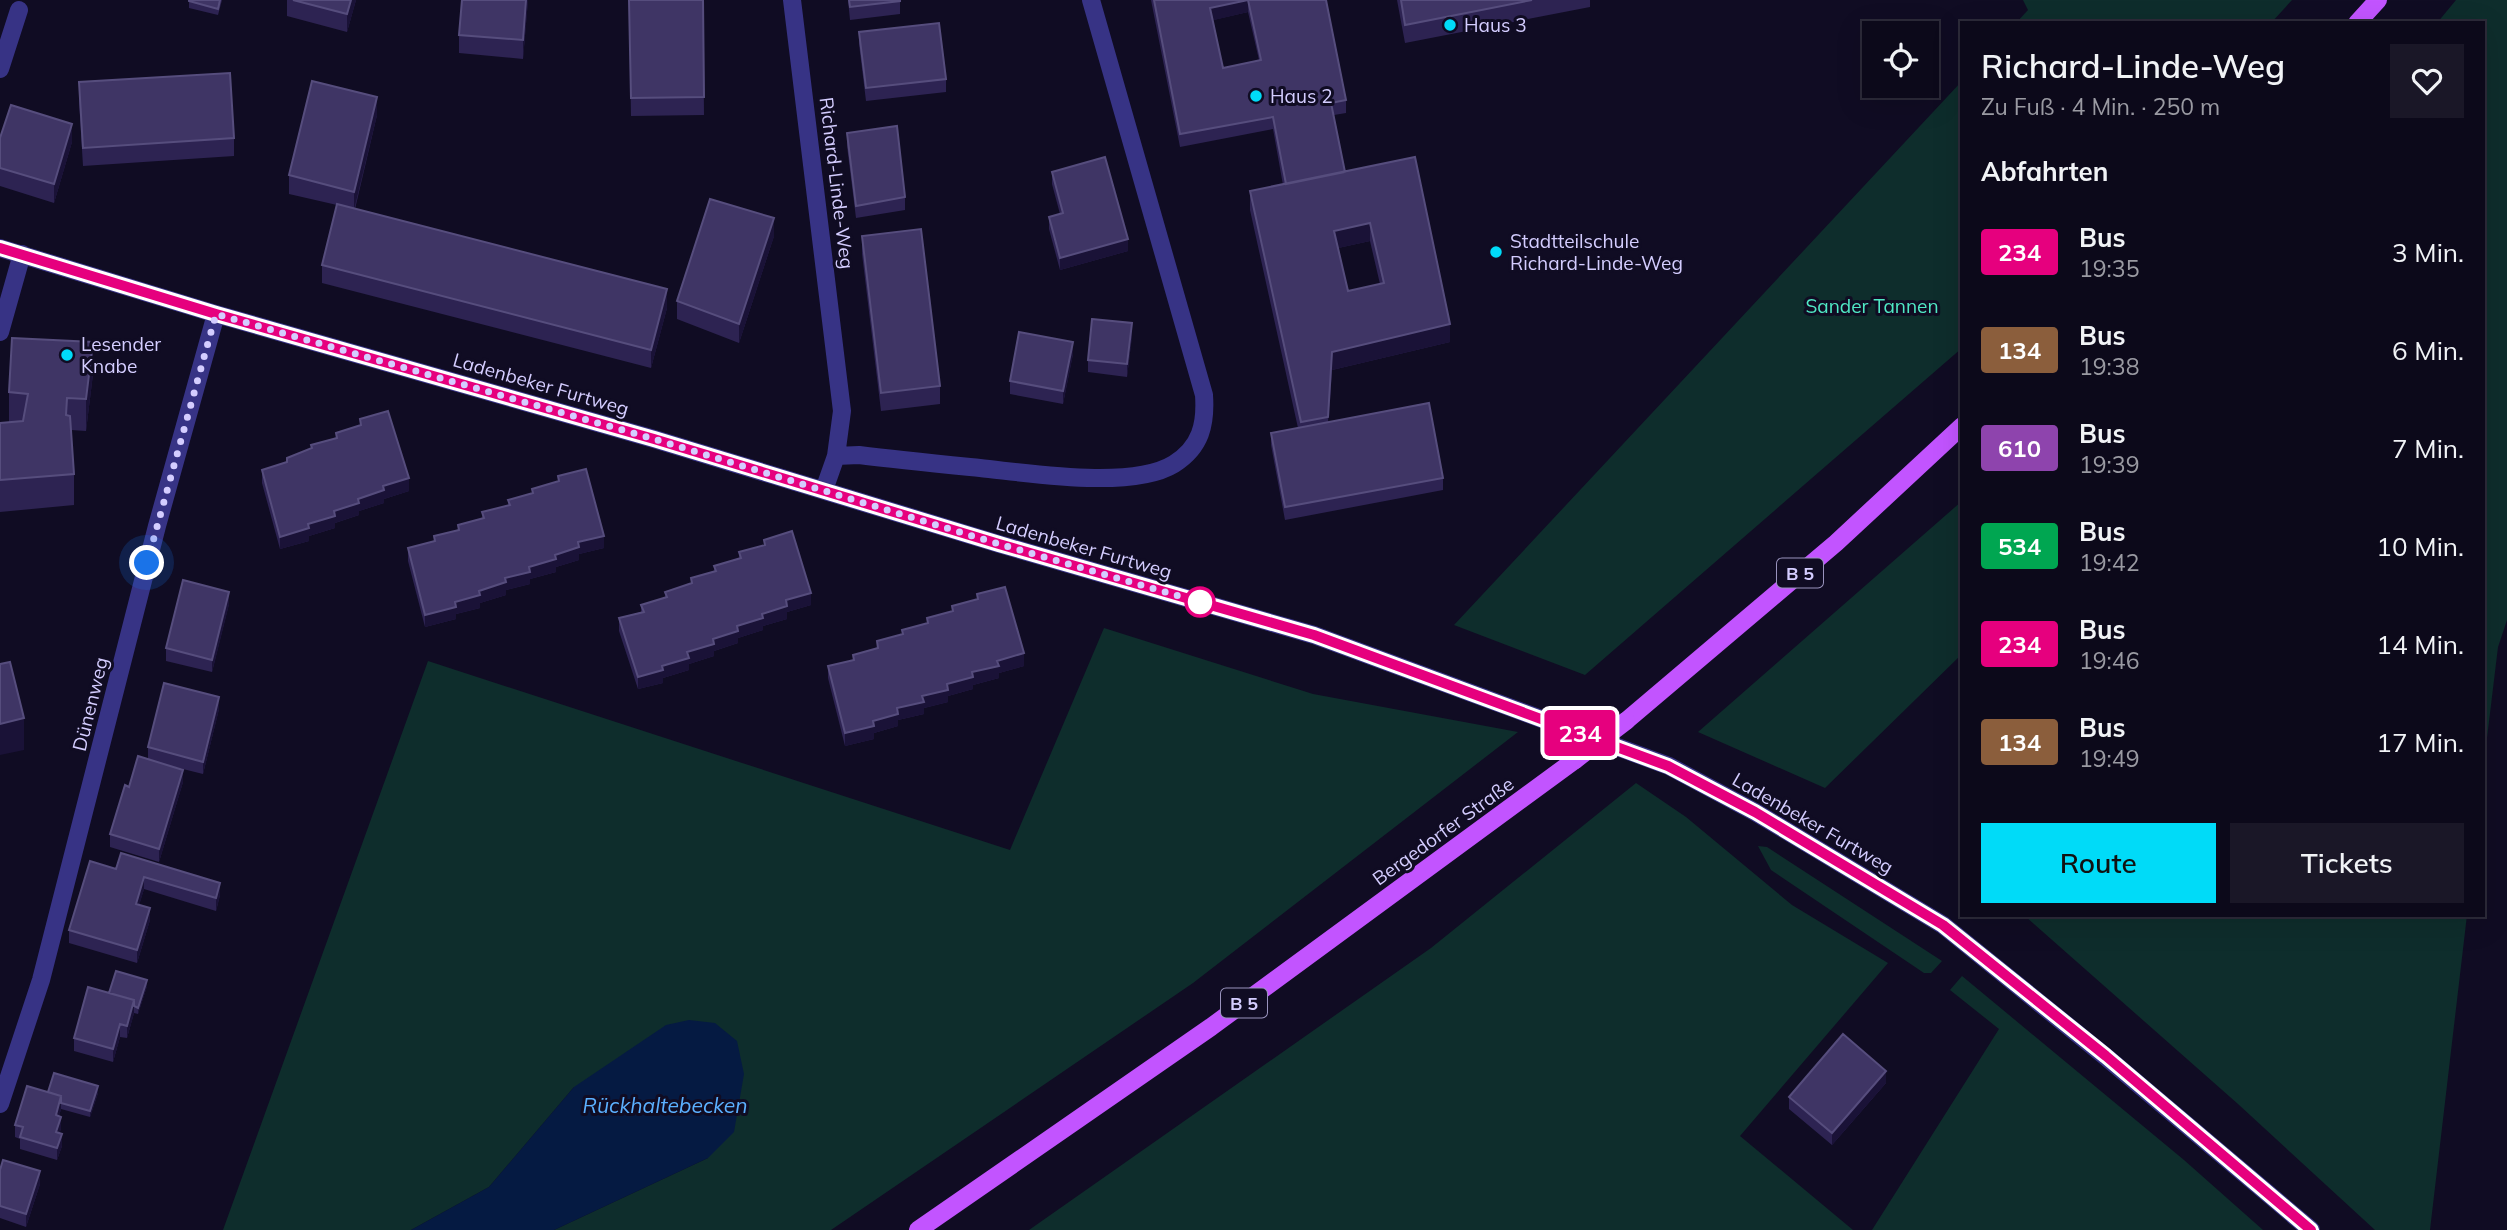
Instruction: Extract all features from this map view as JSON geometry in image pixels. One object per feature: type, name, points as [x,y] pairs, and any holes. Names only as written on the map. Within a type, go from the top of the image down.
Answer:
[{"type":"main road","points":[[2359,21],[2378,0]]},
{"type":"main road","name":"Bergedorfer Straße","points":[[918,1230],[1211,1027],[1576,760],[1836,543],[1960,428]]},
{"type":"street","name":"Richard-Linde-Weg","points":[[792,0],[842,411],[836,456],[824,490]]},
{"type":"street","points":[[836,456],[859,455],[1046,475],[1130,477],[1147,475],[1173,464],[1193,446],[1202,430],[1205,417],[1204,395],[1091,0]]},
{"type":"street","points":[[0,69],[19,10]]},
{"type":"street","name":"Ladenbeker Furtweg","points":[[0,248],[216,314],[654,439],[999,544],[1314,635],[1668,766],[1755,812],[1943,925],[2106,1056],[2311,1230]]},
{"type":"street","points":[[0,331],[22,254]]},
{"type":"street","name":"Dünenweg","points":[[0,1104],[41,980],[157,526],[216,314]]},
{"type":"green space","points":[[2023,0],[2292,0],[2273,21],[2018,21],[2028,10]]},
{"type":"green space","points":[[2456,0],[2507,0],[2507,620],[2498,647],[2485,754],[2485,21],[2439,21]]},
{"type":"green space","name":"Sander Tannen","points":[[1960,83],[1960,350],[1585,675],[1454,625]]},
{"type":"green space","points":[[1960,503],[1960,656],[1825,788],[1698,732]]},
{"type":"green space","points":[[1104,628],[1313,694],[1518,732],[1193,983],[831,1230],[554,1230],[708,1158],[574,1087],[489,1187],[411,1230],[223,1230],[428,661],[1010,850]]},
{"type":"green space","points":[[1636,783],[1686,817],[1792,905],[1888,963],[1740,1136],[1853,1230],[1029,1230],[1431,948]]},
{"type":"green space","points":[[1758,846],[1767,847],[1942,961],[1931,973],[1924,973],[1771,870]]},
{"type":"green space","points":[[2026,917],[2467,917],[2430,1230],[2375,1230],[2238,1104]]},
{"type":"green space","points":[[1962,976],[2184,1160],[2263,1230],[1872,1230],[1999,1029],[1950,990]]},
{"type":"water","name":"Rückhaltebecken","points":[[689,1020],[715,1023],[737,1041],[744,1074],[734,1132],[708,1158],[554,1230],[411,1230],[489,1187],[574,1087],[666,1025]]},
{"type":"building","points":[[189,0],[220,0],[218,9]]},
{"type":"building","points":[[293,0],[351,0],[347,14]]},
{"type":"building","points":[[462,0],[526,0],[523,40],[459,35]]},
{"type":"building","points":[[629,0],[703,0],[704,97],[631,98]]},
{"type":"building","points":[[849,0],[900,0],[900,1],[850,7]]},
{"type":"building","name":"Haus 2","points":[[1154,0],[1248,0],[1326,0],[1346,100],[1331,103],[1345,172],[1286,184],[1273,117],[1180,134]],"holes":[[[1248,0],[1261,60],[1223,68],[1210,8]]]},
{"type":"building","points":[[1401,0],[1532,0],[1405,25]]},
{"type":"building","points":[[939,23],[946,79],[866,88],[859,32]]},
{"type":"building","points":[[230,73],[234,138],[83,148],[79,82]]},
{"type":"building","points":[[312,81],[377,97],[354,192],[289,175]]},
{"type":"building","points":[[11,105],[72,124],[54,184],[0,168],[0,138]]},
{"type":"building","points":[[897,126],[905,197],[856,206],[847,133]]},
{"type":"building","points":[[1105,157],[1128,239],[1060,258],[1049,217],[1063,213],[1052,172]]},
{"type":"building","points":[[1415,157],[1450,324],[1332,352],[1328,417],[1301,422],[1250,191]],"holes":[[[1370,223],[1384,283],[1348,291],[1334,231]]]},
{"type":"building","points":[[710,199],[774,218],[739,324],[677,301]]},
{"type":"building","points":[[337,204],[667,289],[651,350],[322,265]]},
{"type":"building","points":[[921,229],[940,386],[881,393],[862,236]]},
{"type":"building","points":[[1092,319],[1132,323],[1127,364],[1088,360]]},
{"type":"building","points":[[1019,332],[1073,342],[1063,391],[1010,381]]},
{"type":"building","points":[[12,338],[93,342],[86,399],[67,398],[66,415],[70,416],[74,474],[0,480],[0,423],[23,421],[28,394],[9,392]]},
{"type":"building","points":[[1429,403],[1443,478],[1285,507],[1271,433]]},
{"type":"building","points":[[388,411],[409,478],[383,486],[384,490],[358,499],[359,503],[334,511],[335,516],[308,524],[309,528],[280,537],[262,470],[287,462],[287,458],[312,448],[311,445],[337,438],[336,433],[361,425],[360,419]]},
{"type":"building","points":[[586,469],[604,536],[578,542],[579,547],[555,555],[556,559],[529,567],[530,572],[505,578],[506,582],[479,591],[480,595],[455,602],[456,607],[425,615],[408,548],[435,541],[434,536],[459,530],[458,525],[484,518],[482,512],[510,505],[508,500],[533,493],[532,489],[559,481],[558,476]]},
{"type":"building","points":[[792,531],[811,593],[786,600],[787,606],[762,614],[763,618],[737,626],[738,631],[713,639],[714,644],[687,652],[689,658],[662,666],[663,670],[638,677],[619,618],[644,612],[641,605],[667,597],[665,592],[692,583],[691,578],[716,571],[714,566],[741,558],[739,552],[765,545],[764,540]]},
{"type":"building","points":[[183,580],[229,592],[212,660],[166,648]]},
{"type":"building","points":[[1005,587],[1024,653],[997,661],[999,666],[972,672],[973,677],[947,684],[948,690],[922,696],[924,702],[897,708],[898,714],[873,721],[874,726],[845,733],[828,666],[854,660],[853,655],[878,648],[877,641],[928,623],[927,618],[953,611],[952,606],[978,599],[977,594]]},
{"type":"building","points":[[10,662],[24,718],[0,724],[0,664]]},
{"type":"building","points":[[164,683],[219,697],[203,762],[148,747]]},
{"type":"building","points":[[138,756],[183,770],[159,849],[110,834],[125,785],[129,787]]},
{"type":"building","points":[[121,853],[220,883],[216,898],[144,877],[136,904],[150,908],[137,950],[69,930],[90,861],[116,869]]},
{"type":"building","points":[[116,971],[147,980],[138,1008],[134,1006],[134,1000],[109,993]]},
{"type":"building","points":[[88,987],[134,1000],[127,1026],[120,1024],[113,1049],[74,1038]]},
{"type":"building","points":[[1843,1034],[1886,1071],[1832,1133],[1789,1097]]},
{"type":"building","points":[[54,1073],[98,1086],[90,1111],[61,1103],[61,1096],[48,1092]]},
{"type":"building","points":[[27,1086],[61,1096],[56,1115],[61,1117],[56,1132],[62,1134],[57,1148],[20,1137],[23,1127],[15,1125]]},
{"type":"building","points":[[3,1160],[40,1171],[26,1214],[0,1206],[0,1170]]},
{"type":"bus line","name":"234","points":[[0,248],[216,314],[654,439],[999,544],[1314,635],[1668,766],[1755,812],[1943,925],[2106,1056],[2311,1230]]},
{"type":"place","name":"Haus 3","points":[[1450,25]]},
{"type":"place","name":"Haus 2","points":[[1256,96]]},
{"type":"place","name":"Stadtteilschule Richard-Linde-Weg","points":[[1496,252]]},
{"type":"place","name":"Lesender Knabe","points":[[67,355]]},
{"type":"route","points":[[147,563],[216,314],[654,439],[1200,602]]}]
